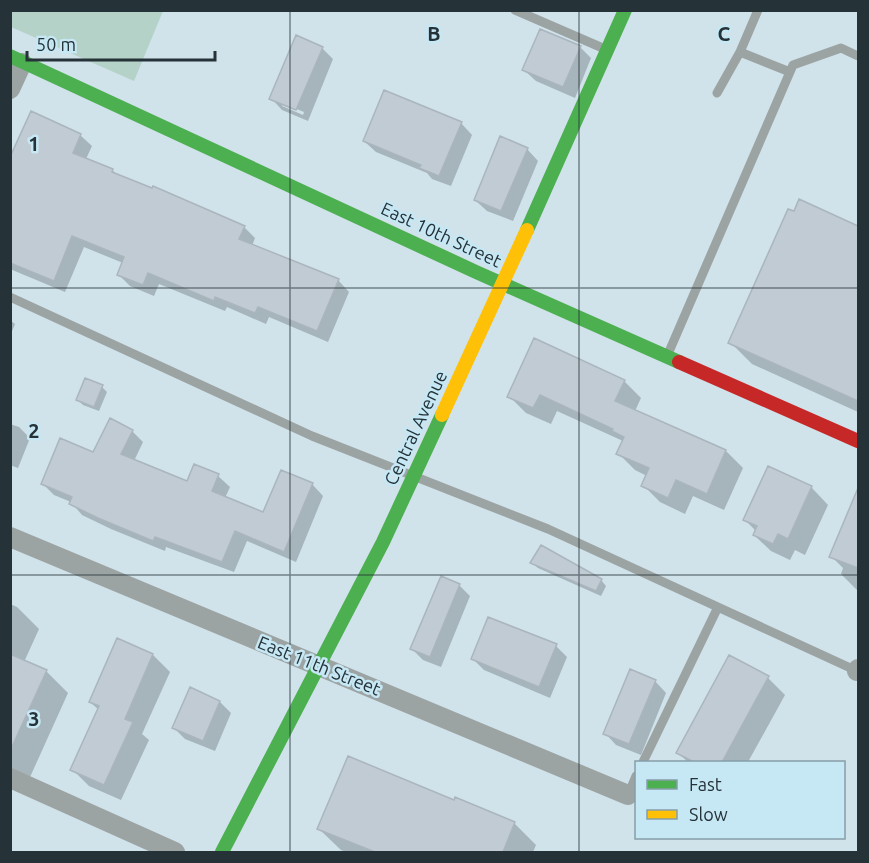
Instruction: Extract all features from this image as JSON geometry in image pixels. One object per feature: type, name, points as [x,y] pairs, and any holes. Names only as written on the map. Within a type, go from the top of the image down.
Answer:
[{"type":"main road","name":"Central Avenue","points":[[222,852],[383,542],[503,284],[626,10]]},
{"type":"main road","name":"East 10th Street","points":[[16,60],[503,284],[858,441]]},
{"type":"street","points":[[10,89],[16,60]]},
{"type":"street","name":"East 11th Street","points":[[10,537],[628,795]]},
{"type":"street","points":[[10,778],[175,852]]},
{"type":"lane","points":[[515,10],[608,50]]},
{"type":"lane","points":[[717,93],[740,52],[758,10]]},
{"type":"lane","points":[[667,356],[793,65],[841,48],[858,56]]},
{"type":"lane","points":[[740,52],[790,72]]},
{"type":"lane","points":[[10,297],[312,436],[548,529],[858,670]]},
{"type":"lane","points":[[643,761],[718,607]]},
{"type":"lane","points":[[628,795],[635,778]]},
{"type":"green space","points":[[11,10],[163,11],[134,81],[11,27]]},
{"type":"building","points":[[540,29],[581,46],[563,87],[522,70]]},
{"type":"building","points":[[296,35],[323,47],[296,110],[269,99]]},
{"type":"building","points":[[384,90],[462,122],[439,176],[419,168],[421,165],[363,141]]},
{"type":"building","points":[[31,111],[81,134],[73,153],[113,169],[112,172],[152,188],[153,186],[245,226],[239,239],[339,279],[317,331],[258,307],[255,313],[215,297],[214,301],[148,273],[143,285],[117,275],[124,257],[72,236],[54,281],[10,263],[10,157]]},
{"type":"building","points":[[500,136],[528,148],[501,211],[474,200]]},
{"type":"building","points":[[799,199],[858,226],[858,401],[728,343],[788,209],[794,211]]},
{"type":"building","points":[[534,338],[625,380],[615,401],[726,450],[707,494],[676,480],[668,498],[641,486],[649,468],[616,454],[624,437],[612,431],[613,429],[540,395],[533,408],[507,397]]},
{"type":"building","points":[[85,378],[103,385],[94,407],[76,400]]},
{"type":"building","points":[[110,418],[133,430],[121,454],[187,481],[194,464],[219,474],[212,491],[263,512],[281,470],[313,483],[284,552],[235,531],[222,562],[155,537],[153,541],[98,518],[69,504],[72,497],[41,484],[60,438],[93,452]]},
{"type":"building","points":[[768,466],[812,486],[788,539],[778,534],[773,544],[753,535],[757,526],[743,520]]},
{"type":"building","points":[[858,488],[858,568],[829,557]]},
{"type":"building","points":[[541,545],[602,579],[596,591],[530,563]]},
{"type":"building","points":[[441,576],[460,584],[430,657],[410,649]]},
{"type":"building","points":[[488,617],[557,644],[539,687],[471,659]]},
{"type":"building","points":[[117,638],[153,654],[125,719],[133,722],[104,785],[70,770],[99,706],[89,702]]},
{"type":"building","points":[[10,654],[47,670],[10,751]]},
{"type":"building","points":[[729,655],[769,676],[723,761],[692,761],[676,753]]},
{"type":"building","points":[[630,669],[656,680],[629,744],[603,734]]},
{"type":"building","points":[[190,687],[220,701],[203,741],[172,728]]},
{"type":"building","points":[[348,756],[454,800],[455,797],[515,822],[503,852],[375,852],[317,829]]},
{"type":"traffic: fast","points":[[527,230],[625,10]]},
{"type":"traffic: fast","points":[[10,56],[476,272],[679,362]]},
{"type":"traffic: fast","points":[[222,852],[383,542],[442,415]]},
{"type":"traffic: slow","points":[[442,415],[527,230]]},
{"type":"traffic: jam","points":[[679,362],[858,441]]}]
